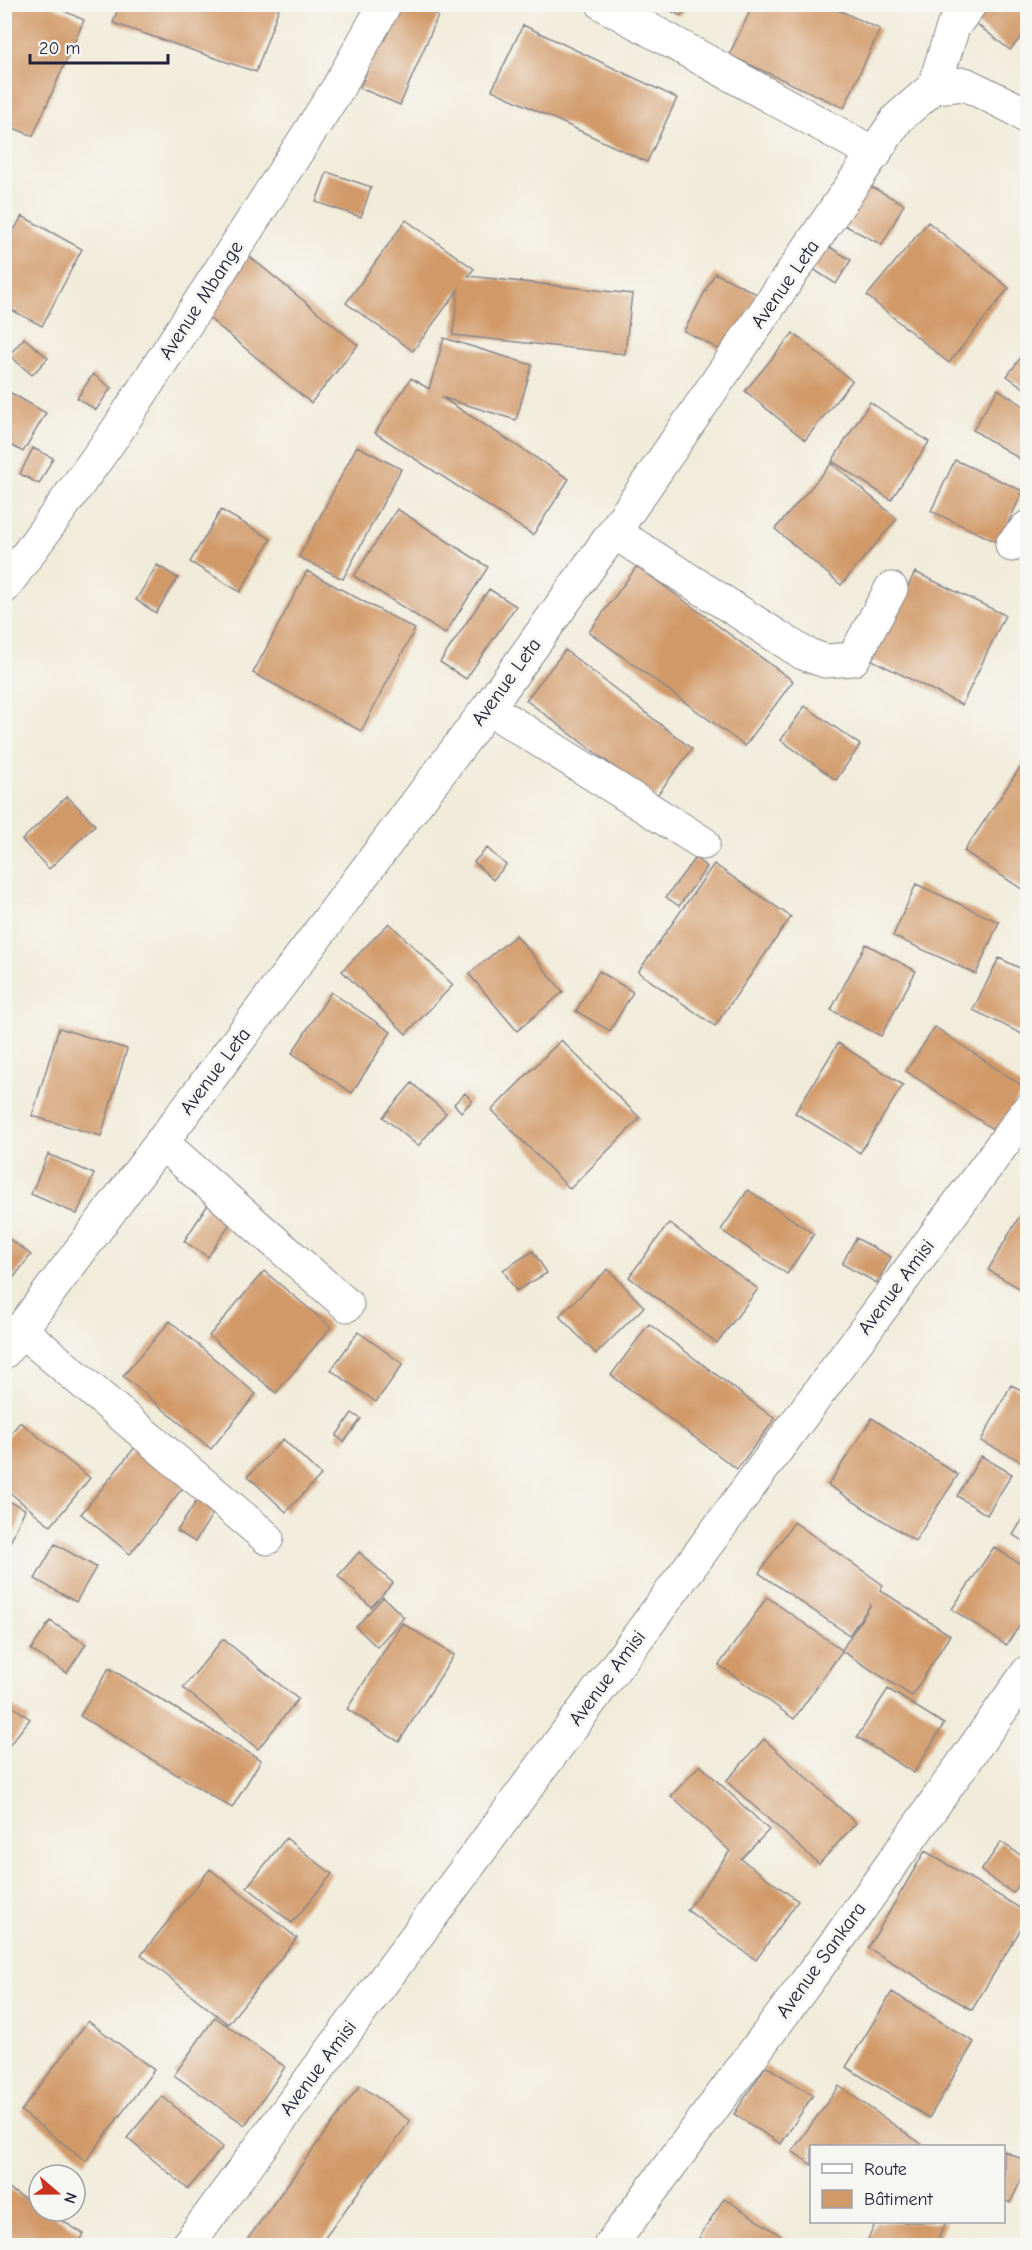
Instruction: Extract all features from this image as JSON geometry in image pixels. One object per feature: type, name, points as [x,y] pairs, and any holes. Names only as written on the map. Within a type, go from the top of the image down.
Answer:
[{"type":"street","name":"Avenue Mbange","points":[[4,587],[116,432],[338,88],[384,4]]},
{"type":"street","points":[[603,4],[875,154]]},
{"type":"street","points":[[970,4],[953,27],[934,87],[965,84],[1014,108],[1028,118]]},
{"type":"street","name":"Avenue Leta","points":[[13,1341],[488,708],[614,532],[898,118],[934,87]]},
{"type":"street","points":[[614,532],[803,653],[825,661],[853,659],[891,589]]},
{"type":"street","points":[[488,708],[703,843]]},
{"type":"street","name":"Avenue Amisi","points":[[187,2246],[1028,1110]]},
{"type":"street","points":[[161,1142],[347,1305]]},
{"type":"street","points":[[13,1341],[267,1538]]},
{"type":"street","name":"Avenue Sankara","points":[[610,2246],[840,1936],[1028,1672]]},
{"type":"building","points":[[7,4],[49,4],[84,20],[33,136],[4,124],[4,11]]},
{"type":"building","points":[[395,4],[413,4],[438,16],[400,105],[360,88]]},
{"type":"building","points":[[657,4],[687,4],[681,16]]},
{"type":"building","points":[[980,4],[1028,4],[1028,29],[1010,50],[969,18]]},
{"type":"building","points":[[119,5],[280,5],[256,72],[113,23]]},
{"type":"building","points":[[753,5],[827,5],[880,29],[844,108],[729,55]]},
{"type":"building","points":[[523,25],[677,98],[647,162],[492,90]]},
{"type":"building","points":[[327,172],[371,187],[361,217],[316,202]]},
{"type":"building","points":[[866,184],[904,204],[882,245],[844,225]]},
{"type":"building","points":[[22,216],[82,249],[42,326],[4,306],[4,248]]},
{"type":"building","points":[[406,220],[474,269],[468,276],[632,294],[625,354],[453,335],[458,290],[413,351],[346,303]]},
{"type":"building","points":[[928,222],[1009,288],[949,363],[867,296]]},
{"type":"building","points":[[825,244],[851,260],[836,284],[810,267]]},
{"type":"building","points":[[244,252],[358,345],[311,403],[198,309]]},
{"type":"building","points":[[715,273],[759,295],[728,354],[684,331]]},
{"type":"building","points":[[793,333],[852,381],[805,440],[745,391]]},
{"type":"building","points":[[24,338],[48,358],[32,375],[9,355]]},
{"type":"building","points":[[444,338],[532,365],[516,420],[441,397],[569,479],[533,535],[375,433],[411,378],[429,389]]},
{"type":"building","points":[[1028,348],[1028,391],[1007,376]]},
{"type":"building","points":[[93,374],[111,388],[96,410],[77,398]]},
{"type":"building","points":[[4,389],[46,413],[23,452],[4,441]]},
{"type":"building","points":[[998,389],[1028,409],[1028,464],[973,430]]},
{"type":"building","points":[[870,402],[929,442],[891,500],[832,461]]},
{"type":"building","points":[[357,446],[401,469],[343,579],[299,557]]},
{"type":"building","points":[[33,448],[53,458],[39,484],[20,474]]},
{"type":"building","points":[[955,460],[1023,491],[999,543],[931,511]]},
{"type":"building","points":[[832,463],[897,519],[841,585],[775,529]]},
{"type":"building","points":[[397,509],[488,567],[445,634],[354,576]]},
{"type":"building","points":[[221,510],[271,539],[240,592],[190,562]]},
{"type":"building","points":[[157,565],[178,578],[156,613],[136,600]]},
{"type":"building","points":[[637,566],[793,681],[745,746],[589,632]]},
{"type":"building","points":[[307,571],[415,629],[361,731],[253,673]]},
{"type":"building","points":[[915,572],[1005,615],[962,705],[872,660]]},
{"type":"building","points":[[489,589],[516,606],[466,679],[440,662]]},
{"type":"building","points":[[565,650],[692,749],[655,798],[526,700]]},
{"type":"building","points":[[805,706],[860,745],[836,780],[781,740]]},
{"type":"building","points":[[1028,756],[1028,893],[964,851]]},
{"type":"building","points":[[67,796],[95,825],[49,869],[22,840]]},
{"type":"building","points":[[487,848],[506,865],[493,880],[474,862]]},
{"type":"building","points":[[695,858],[707,867],[679,906],[666,897]]},
{"type":"building","points":[[714,864],[791,917],[715,1026],[638,972]]},
{"type":"building","points":[[916,884],[999,922],[976,974],[893,936]]},
{"type":"building","points":[[389,923],[453,985],[406,1034],[342,971]]},
{"type":"building","points":[[516,935],[563,992],[517,1031],[469,974]]},
{"type":"building","points":[[866,944],[916,971],[881,1036],[831,1010]]},
{"type":"building","points":[[999,958],[1028,972],[1028,1037],[973,1010]]},
{"type":"building","points":[[599,971],[633,992],[610,1031],[576,1011]]},
{"type":"building","points":[[331,992],[391,1032],[352,1093],[292,1053]]},
{"type":"building","points":[[935,1027],[1025,1088],[997,1132],[906,1071]]},
{"type":"building","points":[[59,1028],[127,1049],[101,1136],[32,1116]]},
{"type":"building","points":[[561,1040],[640,1118],[570,1189],[492,1110]]},
{"type":"building","points":[[838,1043],[903,1085],[860,1153],[795,1113]]},
{"type":"building","points":[[412,1083],[446,1113],[418,1146],[383,1117]]},
{"type":"building","points":[[465,1093],[472,1101],[461,1112],[454,1104]]},
{"type":"building","points":[[48,1154],[94,1174],[77,1214],[31,1194]]},
{"type":"building","points":[[748,1190],[814,1234],[787,1274],[721,1230]]},
{"type":"building","points":[[1028,1202],[1028,1293],[988,1270]]},
{"type":"building","points":[[209,1203],[233,1219],[208,1257],[184,1241]]},
{"type":"building","points":[[669,1223],[758,1289],[717,1343],[629,1277]]},
{"type":"building","points":[[4,1235],[31,1255],[4,1290]]},
{"type":"building","points":[[856,1238],[891,1257],[877,1283],[842,1264]]},
{"type":"building","points":[[533,1251],[547,1273],[516,1291],[503,1270]]},
{"type":"building","points":[[608,1269],[644,1307],[596,1354],[559,1316]]},
{"type":"building","points":[[264,1271],[331,1327],[276,1393],[209,1336]]},
{"type":"building","points":[[170,1321],[256,1394],[211,1449],[123,1376]]},
{"type":"building","points":[[649,1324],[775,1419],[737,1469],[611,1375]]},
{"type":"building","points":[[358,1332],[403,1364],[376,1402],[331,1370]]},
{"type":"building","points":[[1011,1385],[1028,1393],[1028,1465],[981,1441]]},
{"type":"building","points":[[352,1413],[361,1419],[344,1442],[336,1436]]},
{"type":"building","points":[[872,1418],[958,1475],[915,1541],[828,1485]]},
{"type":"building","points":[[20,1422],[90,1478],[51,1526],[4,1488],[4,1442]]},
{"type":"building","points":[[283,1439],[321,1475],[286,1512],[248,1476]]},
{"type":"building","points":[[140,1441],[189,1480],[130,1554],[81,1514]]},
{"type":"building","points":[[981,1456],[1012,1474],[987,1515],[957,1496]]},
{"type":"building","points":[[201,1494],[218,1505],[195,1542],[177,1531]]},
{"type":"building","points":[[4,1499],[25,1509],[4,1556]]},
{"type":"building","points":[[1028,1510],[1028,1544],[1013,1535]]},
{"type":"building","points":[[794,1522],[883,1585],[880,1590],[950,1635],[912,1696],[842,1651],[794,1719],[719,1665],[767,1597],[842,1650],[871,1604],[849,1635],[759,1573]]},
{"type":"building","points":[[55,1544],[96,1567],[76,1602],[35,1579]]},
{"type":"building","points":[[994,1547],[1028,1569],[1028,1614],[1006,1645],[952,1609]]},
{"type":"building","points":[[359,1552],[393,1583],[371,1607],[338,1576]]},
{"type":"building","points":[[383,1597],[404,1617],[377,1647],[356,1627]]},
{"type":"building","points":[[50,1621],[86,1644],[67,1673],[31,1650]]},
{"type":"building","points":[[402,1623],[454,1655],[399,1742],[347,1709]]},
{"type":"building","points":[[223,1639],[298,1699],[258,1749],[183,1688]]},
{"type":"building","points":[[109,1668],[261,1760],[232,1808],[80,1716]]},
{"type":"building","points":[[888,1689],[944,1724],[914,1773],[857,1737]]},
{"type":"building","points":[[4,1700],[30,1719],[4,1752]]},
{"type":"building","points":[[764,1739],[856,1823],[819,1864],[726,1781]]},
{"type":"building","points":[[700,1765],[769,1830],[741,1859],[798,1901],[756,1960],[687,1910],[730,1851],[671,1796]]},
{"type":"building","points":[[286,1838],[332,1874],[292,1923],[247,1887]]},
{"type":"building","points":[[1001,1842],[1028,1860],[1028,1873],[1013,1893],[981,1871]]},
{"type":"building","points":[[925,1851],[1028,1913],[1028,1917],[972,2010],[868,1948]]},
{"type":"building","points":[[210,1869],[297,1938],[228,2024],[141,1955]]},
{"type":"building","points":[[892,1992],[974,2042],[929,2118],[846,2067]]},
{"type":"building","points":[[215,2017],[285,2067],[245,2125],[174,2075]]},
{"type":"building","points":[[88,2021],[154,2070],[86,2161],[21,2111]]},
{"type":"building","points":[[766,2066],[813,2095],[781,2144],[734,2114]]},
{"type":"building","points":[[360,2085],[410,2121],[319,2246],[252,2246],[246,2241]]},
{"type":"building","points":[[839,2086],[923,2145],[810,2145],[810,2164],[792,2151]]},
{"type":"building","points":[[162,2096],[223,2147],[188,2189],[127,2138]]},
{"type":"building","points":[[1005,2151],[1028,2162],[1010,2203],[1005,2200]]},
{"type":"building","points":[[4,2186],[27,2200],[27,2223],[66,2223],[84,2234],[77,2246],[4,2246]]},
{"type":"building","points":[[724,2198],[796,2246],[694,2246]]},
{"type":"building","points":[[876,2223],[946,2223],[935,2246],[865,2246]]}]
